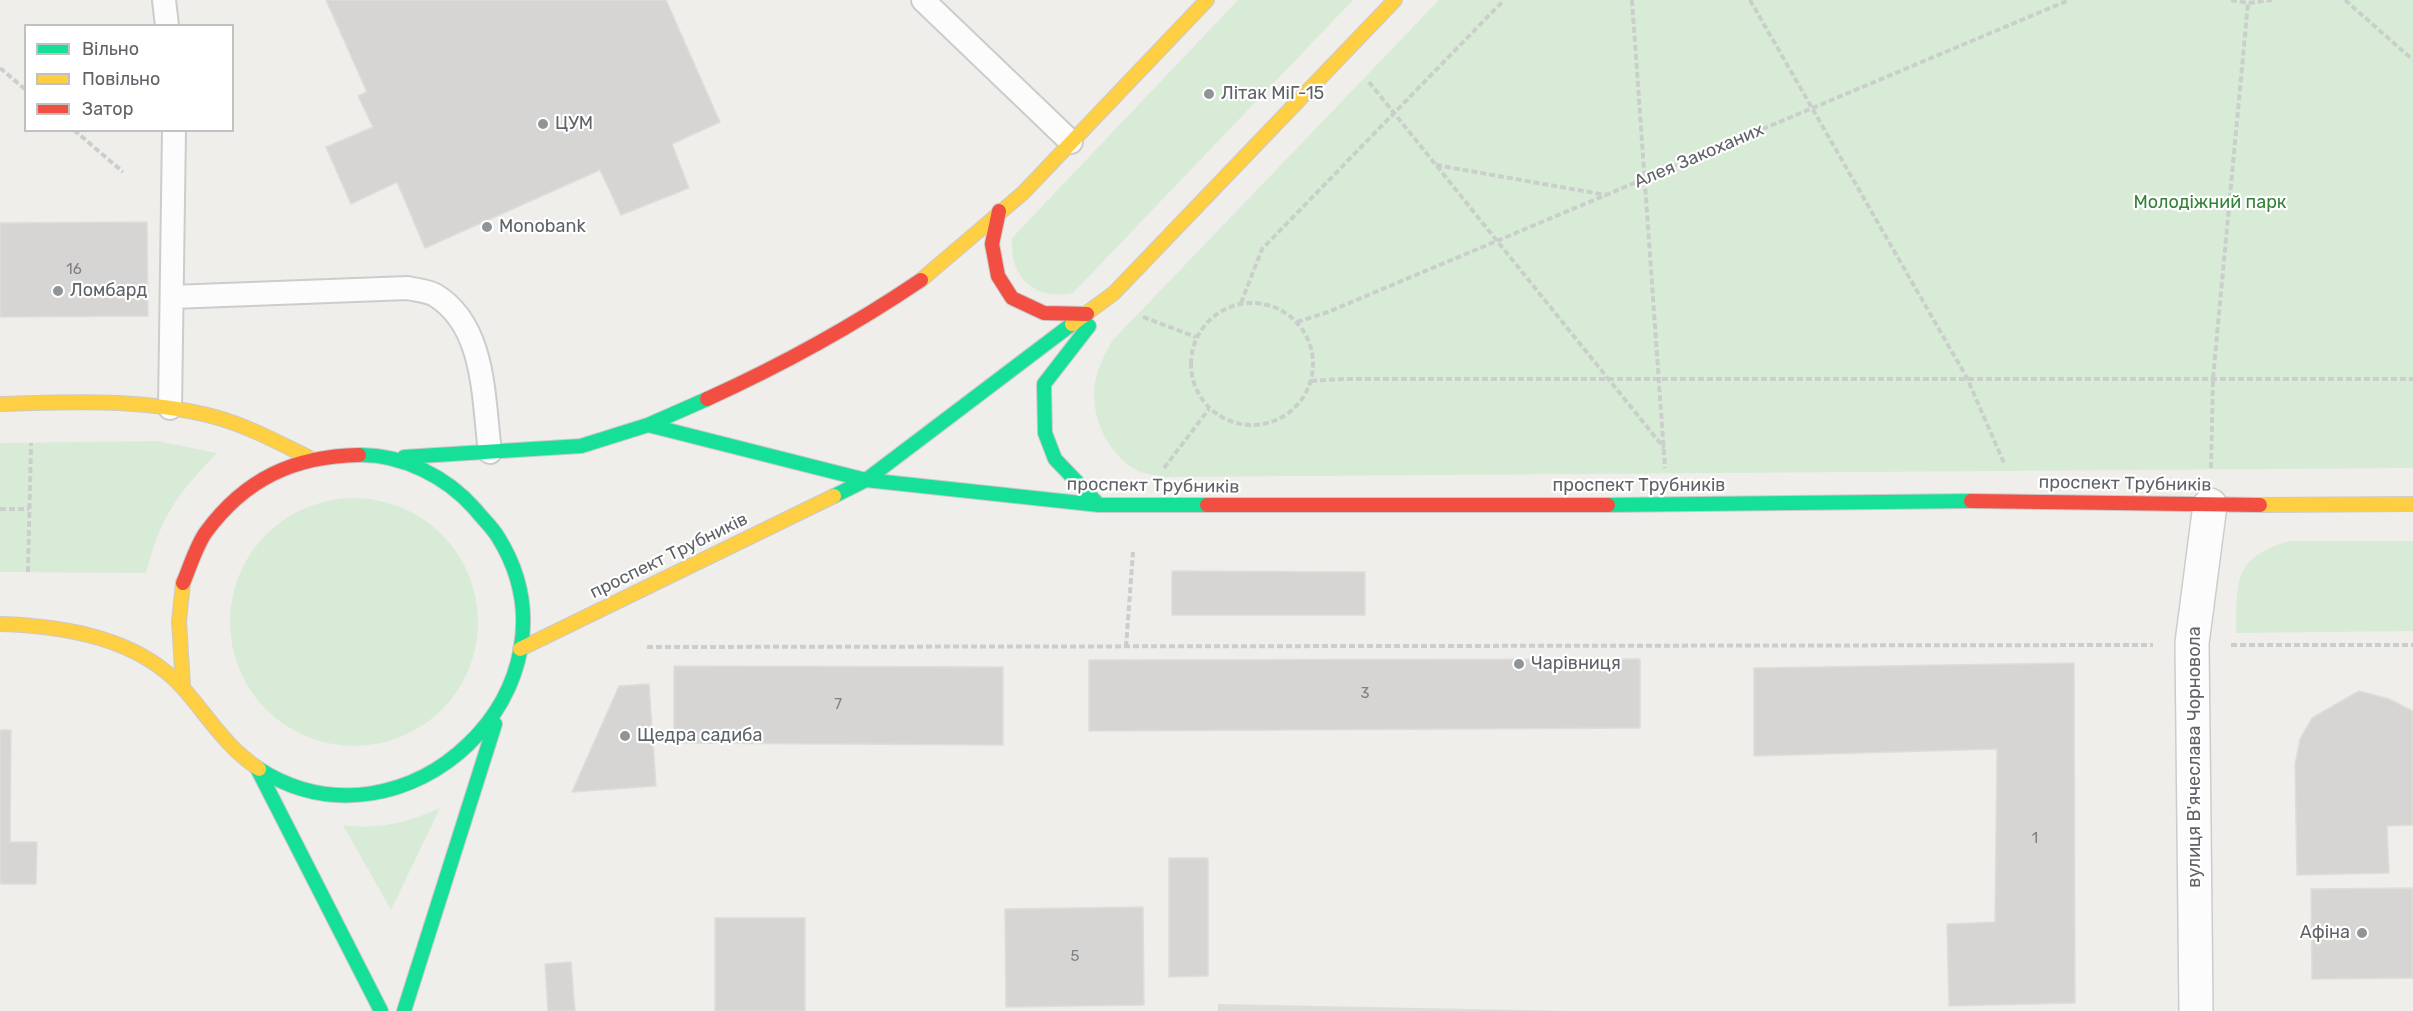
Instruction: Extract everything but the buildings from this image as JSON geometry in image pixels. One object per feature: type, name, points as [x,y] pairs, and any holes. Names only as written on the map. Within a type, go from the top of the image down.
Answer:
[{"type":"main road","points":[[183,686],[179,624],[182,586],[195,551],[214,519],[241,492],[273,471],[308,457],[351,452],[395,458],[581,446],[648,425],[749,380],[857,323],[928,274],[1023,193],[1207,0]]},
{"type":"main road","name":"проспект Трубників","points":[[520,649],[866,480],[1114,293],[1395,0]]},
{"type":"main road","points":[[999,212],[992,244],[998,276],[1012,298],[1044,313],[1087,314]]},
{"type":"main road","points":[[1099,506],[1055,459],[1045,433],[1044,384],[1114,293]]},
{"type":"main road","points":[[0,404],[123,402],[170,408],[245,427],[308,457]]},
{"type":"main road","name":"проспект Трубників","points":[[648,425],[866,480],[1099,506],[1668,505],[2020,500],[2210,505],[2413,504]]},
{"type":"main road","points":[[395,458],[436,474],[464,494],[487,519],[505,548],[517,581],[522,614],[520,649],[513,679],[500,708],[404,1011]]},
{"type":"main road","points":[[0,624],[33,624],[117,644],[158,665],[183,686],[223,739],[256,768],[299,788],[345,795],[391,790],[435,773],[471,745],[500,708]]},
{"type":"main road","points":[[256,768],[381,1011]]},
{"type":"street","name":"вулиця В'ячеслава Чорновола","points":[[2196,1011],[2192,644],[2210,505]]},
{"type":"lane","points":[[164,0],[167,24]]},
{"type":"lane","points":[[923,0],[1071,142]]},
{"type":"lane","points":[[170,408],[174,132]]},
{"type":"lane","points":[[172,297],[408,288],[434,294],[460,318],[473,343],[490,452]]},
{"type":"path","points":[[1240,303],[1262,249],[1504,0]]},
{"type":"path","points":[[1632,0],[1668,505]]},
{"type":"path","points":[[1750,0],[1967,378],[2020,500]]},
{"type":"path","name":"Алея Закоханих","points":[[1297,322],[1329,312],[2069,0]]},
{"type":"path","points":[[2231,0],[2248,3],[2272,0]]},
{"type":"path","points":[[2344,0],[2413,60]]},
{"type":"path","points":[[2210,505],[2213,378],[2248,3]]},
{"type":"path","points":[[1345,52],[1664,448]]},
{"type":"path","points":[[0,68],[24,88]]},
{"type":"path","points":[[76,132],[123,172]]},
{"type":"path","points":[[1436,164],[1607,195]]},
{"type":"path","points":[[1240,303],[1260,303],[1280,309],[1297,322],[1308,339],[1314,360],[1311,381],[1302,400],[1287,415],[1268,423],[1247,426],[1227,420],[1209,409],[1197,394],[1191,375],[1191,356],[1196,337],[1207,322],[1222,310],[1240,303]]},
{"type":"path","points":[[1138,315],[1196,337]]},
{"type":"path","points":[[1311,381],[1608,378],[2413,379]]},
{"type":"path","points":[[1158,476],[1189,432],[1209,409]]},
{"type":"path","points":[[28,572],[31,443]]},
{"type":"path","points":[[0,509],[29,509]]},
{"type":"path","points":[[1126,647],[1132,552]]},
{"type":"path","points":[[647,647],[2157,645]]},
{"type":"path","points":[[2231,645],[2413,645]]},
{"type":"shaded area","points":[[1218,1004],[1571,1011],[1218,1011]]},
{"type":"green space","points":[[1238,0],[1353,0],[1073,293],[1059,295],[1047,293],[1027,283],[1015,264],[1012,238]]},
{"type":"green space","name":"Молодіжний парк","points":[[1439,0],[2413,0],[2413,468],[1164,477],[1136,470],[1113,450],[1100,426],[1096,412],[1095,384],[1099,367],[1112,341]]},
{"type":"green space","points":[[157,441],[217,453],[191,481],[172,507],[158,536],[146,573],[0,572],[0,443]]},
{"type":"green space","points":[[354,498],[378,500],[401,507],[423,519],[442,534],[457,553],[469,575],[476,598],[478,622],[476,646],[469,669],[457,691],[442,710],[423,725],[401,737],[378,744],[354,746],[330,744],[307,737],[285,725],[266,710],[251,691],[239,669],[232,646],[230,622],[232,598],[239,575],[251,553],[266,534],[285,519],[307,507],[330,500]]},
{"type":"green space","points":[[2290,541],[2413,541],[2413,631],[2236,633],[2238,585],[2242,573],[2248,563],[2258,555],[2271,547]]},
{"type":"green space","points":[[440,808],[391,910],[343,825],[369,827],[393,824]]},
{"type":"traffic: fast","points":[[834,496],[866,480],[1072,324]]},
{"type":"traffic: fast","points":[[1089,326],[1044,384],[1045,433],[1055,459],[1099,505]]},
{"type":"traffic: fast","points":[[404,457],[581,446],[648,425],[707,399]]},
{"type":"traffic: fast","points":[[648,425],[866,480],[1099,505],[1207,505]]},
{"type":"traffic: fast","points":[[259,769],[315,792],[371,793],[424,776],[468,744],[502,701],[521,649],[520,594],[498,537],[490,526],[464,497],[423,470],[391,459],[359,455]]},
{"type":"traffic: fast","points":[[1608,505],[1971,501]]},
{"type":"traffic: fast","points":[[404,1011],[495,724]]},
{"type":"traffic: fast","points":[[257,768],[381,1011]]},
{"type":"traffic: slow","points":[[921,280],[1023,193],[1207,0]]},
{"type":"traffic: slow","points":[[1072,324],[1114,293],[1395,0]]},
{"type":"traffic: slow","points":[[0,404],[108,403],[189,411],[239,425],[308,457]]},
{"type":"traffic: slow","points":[[520,649],[834,496]]},
{"type":"traffic: slow","points":[[2260,505],[2413,504]]},
{"type":"traffic: slow","points":[[183,583],[179,621],[183,686]]},
{"type":"traffic: slow","points":[[0,624],[75,632],[100,638],[145,658],[166,672],[184,689],[237,752],[259,769]]},
{"type":"traffic: jam","points":[[999,211],[992,244],[998,276],[1012,298],[1044,313],[1087,314]]},
{"type":"traffic: jam","points":[[707,399],[817,344],[921,280]]},
{"type":"traffic: jam","points":[[183,583],[206,532],[237,498],[254,485],[292,466],[335,456],[359,455]]},
{"type":"traffic: jam","points":[[1971,501],[2260,505]]},
{"type":"traffic: jam","points":[[1207,505],[1608,505]]},
{"type":"place","name":"Літак МіГ-15","points":[[1209,94]]},
{"type":"place","name":"ЦУМ","points":[[543,124]]},
{"type":"place","name":"Monobank","points":[[487,227]]},
{"type":"place","name":"Ломбард","points":[[58,291]]},
{"type":"place","name":"Чарівниця","points":[[1519,664]]},
{"type":"place","name":"Щедра садиба","points":[[625,736]]},
{"type":"place","name":"Афіна","points":[[2362,933]]}]
